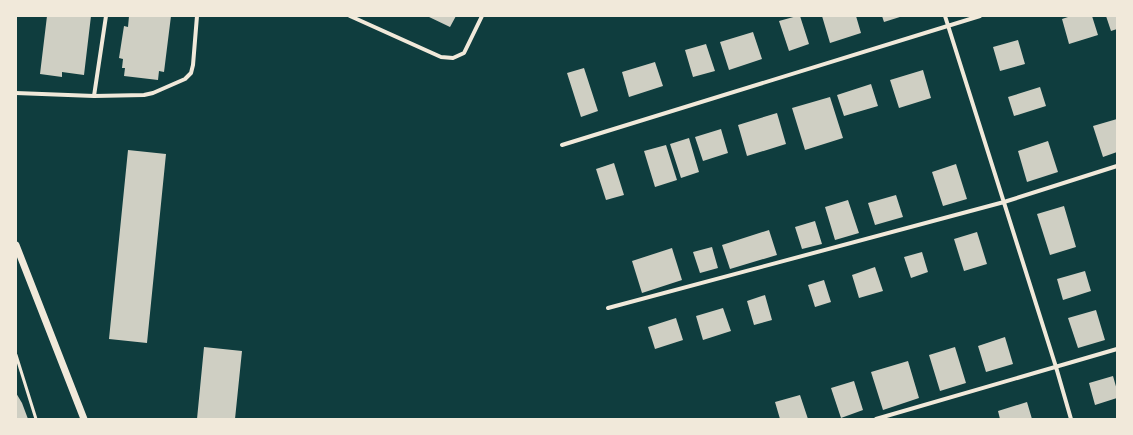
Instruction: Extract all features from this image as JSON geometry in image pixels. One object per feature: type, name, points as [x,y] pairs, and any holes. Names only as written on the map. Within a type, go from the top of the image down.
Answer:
[{"type":"street","points":[[94,96],[106,16]]},
{"type":"street","points":[[16,92],[94,96],[153,93],[185,79],[191,73],[193,65],[196,16]]},
{"type":"street","points":[[350,16],[441,57],[453,58],[464,53],[482,16]]},
{"type":"street","points":[[945,16],[1056,367],[1071,419]]},
{"type":"street","points":[[562,146],[980,16]]},
{"type":"street","points":[[608,308],[1004,202],[1117,166]]},
{"type":"street","points":[[16,245],[84,419]]},
{"type":"street","points":[[876,419],[1117,349]]},
{"type":"lane","points":[[16,355],[36,419]]},
{"type":"building","points":[[47,16],[91,16],[84,75],[62,72],[62,77],[40,74]]},
{"type":"building","points":[[129,16],[171,16],[164,72],[159,71],[158,80],[124,76],[125,68],[122,68],[123,59],[119,58],[124,26],[128,27]]},
{"type":"building","points":[[427,16],[456,16],[450,27]]},
{"type":"building","points":[[800,16],[809,44],[789,51],[779,21]]},
{"type":"building","points":[[822,16],[856,16],[861,33],[830,43]]},
{"type":"building","points":[[882,16],[903,16],[884,22]]},
{"type":"building","points":[[1071,16],[1092,16],[1098,35],[1069,44],[1062,19]]},
{"type":"building","points":[[1106,16],[1117,16],[1117,29],[1111,31]]},
{"type":"building","points":[[753,32],[762,59],[729,70],[720,42]]},
{"type":"building","points":[[1018,40],[1025,64],[1000,71],[993,47]]},
{"type":"building","points":[[706,44],[715,71],[693,77],[685,50]]},
{"type":"building","points":[[655,62],[663,86],[629,97],[622,72]]},
{"type":"building","points":[[584,68],[598,111],[581,117],[567,73]]},
{"type":"building","points":[[923,70],[931,98],[899,108],[890,80]]},
{"type":"building","points":[[871,84],[878,106],[844,116],[837,95]]},
{"type":"building","points":[[1040,87],[1046,106],[1014,116],[1008,97]]},
{"type":"building","points":[[830,97],[843,138],[805,150],[792,108]]},
{"type":"building","points":[[777,113],[786,144],[747,156],[738,125]]},
{"type":"building","points":[[1117,119],[1117,152],[1103,157],[1093,126]]},
{"type":"building","points":[[721,129],[728,153],[703,161],[695,137]]},
{"type":"building","points":[[689,138],[699,172],[681,178],[670,144]]},
{"type":"building","points":[[1048,141],[1058,172],[1027,182],[1018,151]]},
{"type":"building","points":[[666,145],[677,180],[655,187],[644,151]]},
{"type":"building","points":[[128,150],[166,154],[147,343],[109,339]]},
{"type":"building","points":[[614,163],[624,195],[606,200],[596,169]]},
{"type":"building","points":[[956,164],[967,199],[943,206],[932,172]]},
{"type":"building","points":[[896,195],[903,217],[875,225],[868,203]]},
{"type":"building","points":[[848,200],[859,233],[835,240],[825,207]]},
{"type":"building","points":[[1064,206],[1076,247],[1050,255],[1037,214]]},
{"type":"building","points":[[815,221],[822,244],[802,249],[795,227]]},
{"type":"building","points":[[769,230],[777,255],[730,269],[722,245]]},
{"type":"building","points":[[977,232],[987,264],[964,271],[954,239]]},
{"type":"building","points":[[712,247],[718,268],[700,273],[693,252]]},
{"type":"building","points":[[672,248],[682,280],[642,293],[632,261]]},
{"type":"building","points":[[922,252],[928,272],[911,278],[904,257]]},
{"type":"building","points":[[875,267],[883,291],[859,298],[852,275]]},
{"type":"building","points":[[1085,271],[1091,291],[1063,300],[1057,279]]},
{"type":"building","points":[[824,280],[831,302],[815,307],[808,285]]},
{"type":"building","points":[[765,295],[772,320],[754,325],[747,301]]},
{"type":"building","points":[[723,308],[731,331],[703,340],[696,316]]},
{"type":"building","points":[[1096,310],[1105,340],[1078,348],[1068,318]]},
{"type":"building","points":[[676,318],[683,340],[655,349],[648,327]]},
{"type":"building","points":[[1005,337],[1013,364],[986,372],[978,346]]},
{"type":"building","points":[[204,347],[242,351],[235,419],[197,419]]},
{"type":"building","points":[[955,347],[966,383],[940,391],[929,355]]},
{"type":"building","points":[[908,361],[919,398],[883,410],[871,372]]},
{"type":"building","points":[[1113,376],[1117,390],[1117,398],[1095,405],[1089,383]]},
{"type":"building","points":[[854,381],[863,410],[841,418],[831,388]]},
{"type":"building","points":[[16,393],[22,403],[28,419],[16,419]]},
{"type":"building","points":[[800,395],[808,419],[780,419],[775,402]]},
{"type":"building","points":[[1027,402],[1032,419],[1000,419],[998,411]]}]
